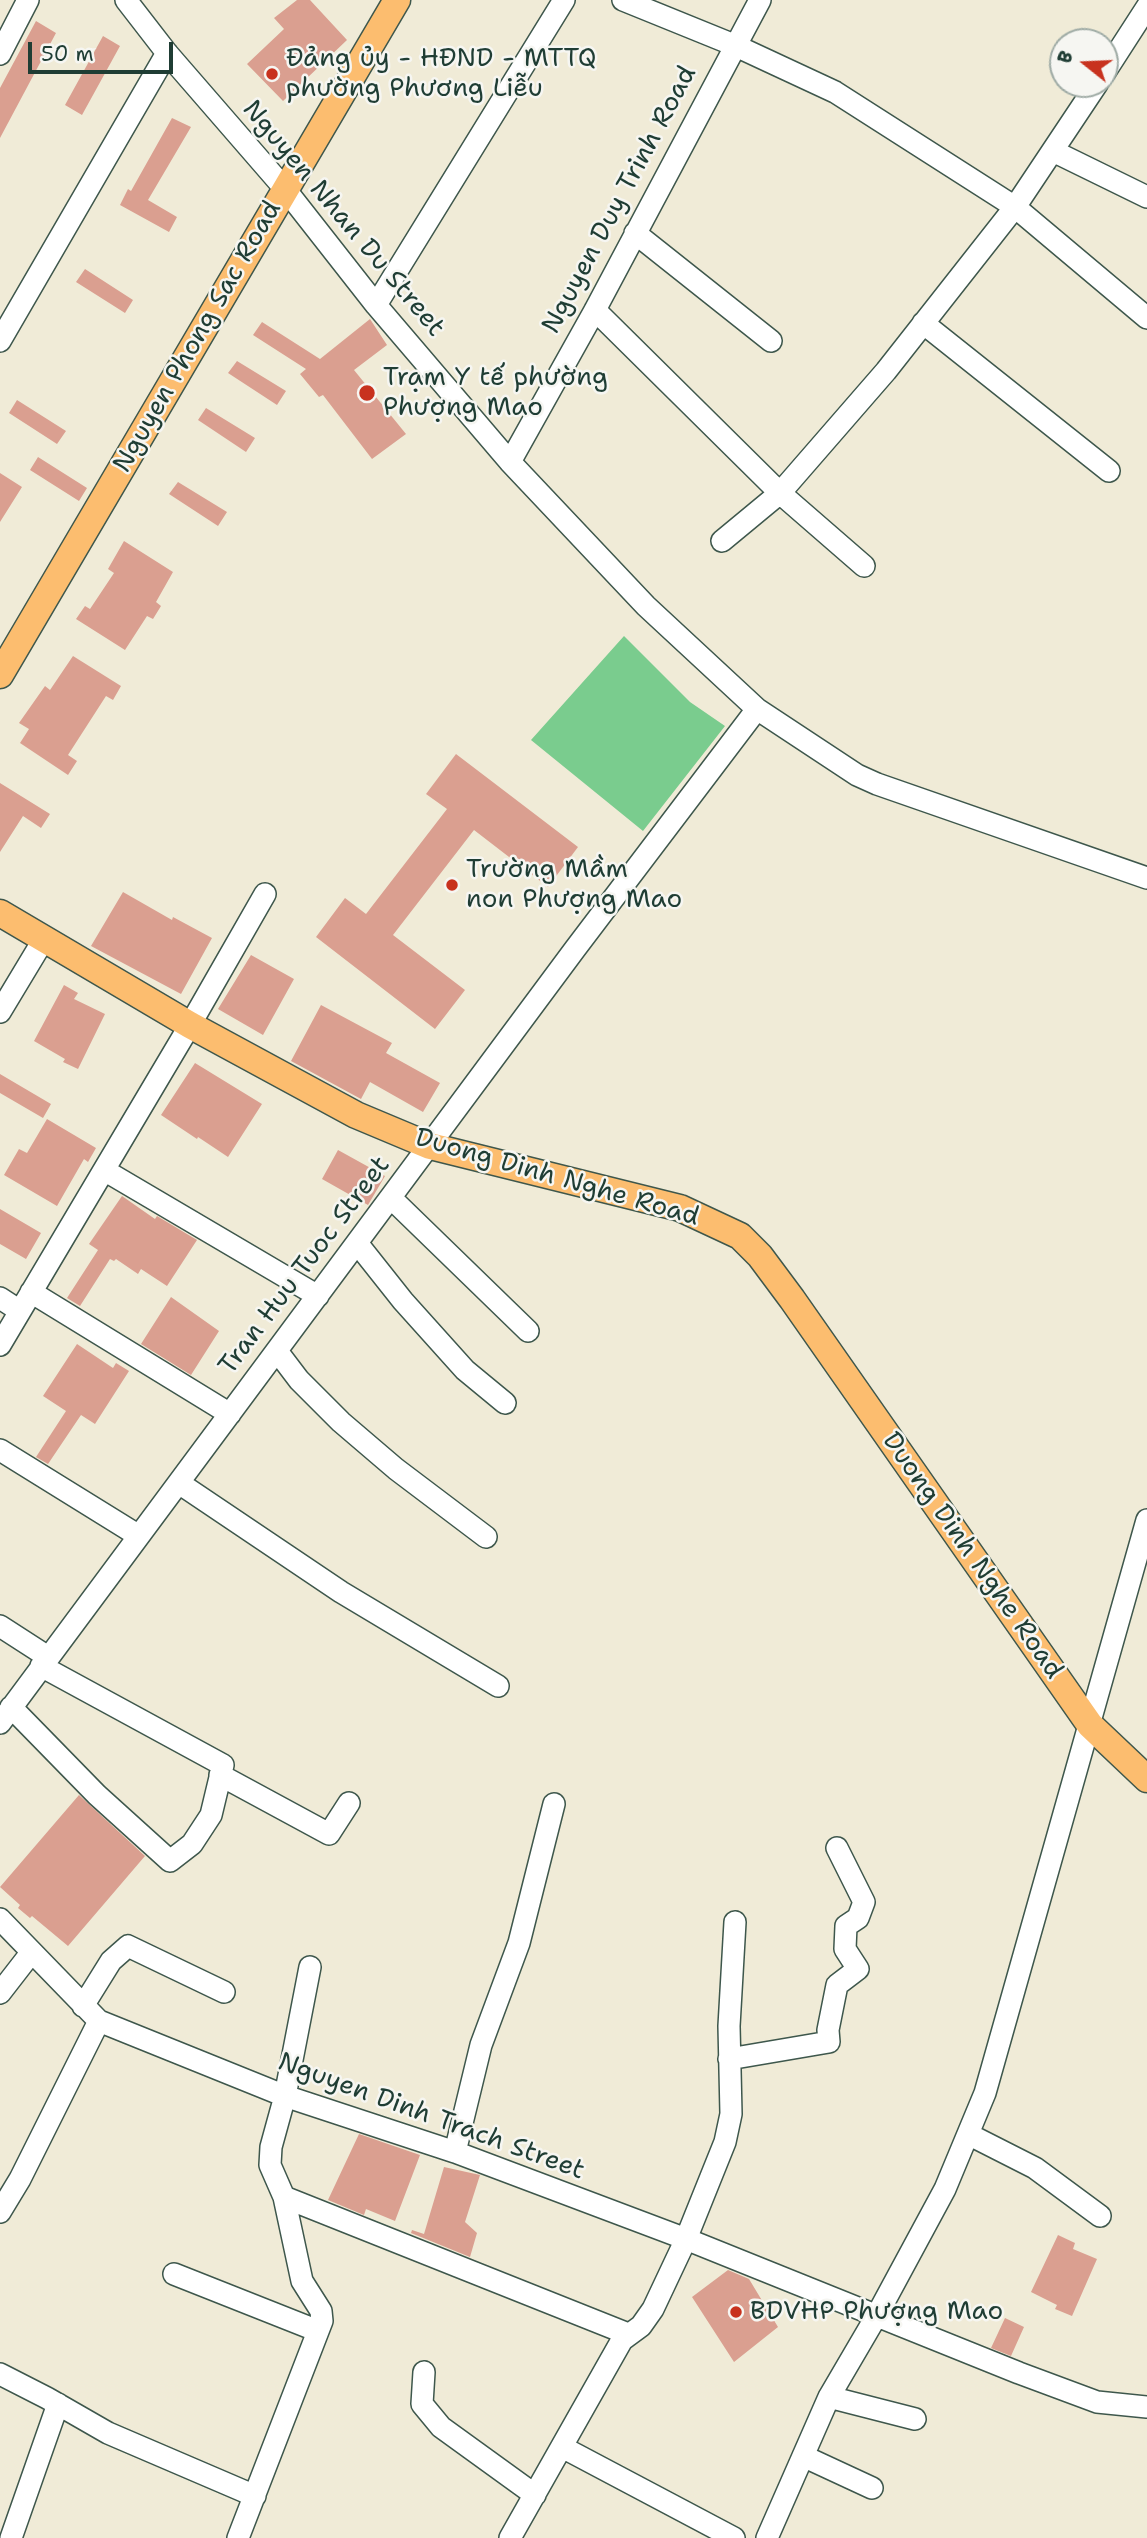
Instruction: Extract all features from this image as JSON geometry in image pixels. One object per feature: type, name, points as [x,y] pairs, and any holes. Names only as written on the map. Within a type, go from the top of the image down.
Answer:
[{"type":"main road","name":"Nguyen Phong Sac Road","points":[[0,675],[397,0]]},
{"type":"main road","name":"Duong Dinh Nghe Road","points":[[0,913],[190,1025],[356,1115],[430,1146],[680,1208],[740,1236],[761,1255],[1090,1725],[1147,1779]]},
{"type":"street","points":[[0,54],[28,0]]},
{"type":"street","name":"Nguyen Nhan Du Street","points":[[126,0],[167,53],[285,189],[376,305],[510,462],[646,606],[757,709],[857,775],[877,784],[1147,878]]},
{"type":"street","points":[[376,305],[564,0]]},
{"type":"street","points":[[623,0],[734,44],[835,92],[1015,207],[1147,318]]},
{"type":"street","name":"Nguyen Duy Trinh Road","points":[[510,462],[595,310],[734,44],[760,0]]},
{"type":"street","points":[[1119,48],[1144,6]]},
{"type":"street","points":[[0,341],[167,53]]},
{"type":"street","points":[[722,541],[780,492],[886,371],[1015,207],[1088,98]]},
{"type":"street","points":[[1053,151],[1147,197]]},
{"type":"street","points":[[635,233],[771,341]]},
{"type":"street","points":[[595,310],[780,492],[864,566]]},
{"type":"street","points":[[923,323],[1109,471]]},
{"type":"street","name":"Tran Huu Tuoc Street","points":[[6,1715],[575,949],[757,709]]},
{"type":"street","points":[[0,1345],[265,894]]},
{"type":"street","points":[[0,1012],[44,939]]},
{"type":"street","points":[[104,1170],[318,1296]]},
{"type":"street","points":[[391,1198],[528,1331]]},
{"type":"street","points":[[357,1243],[403,1301],[465,1370],[505,1403]]},
{"type":"street","points":[[31,1292],[230,1414]]},
{"type":"street","points":[[0,1298],[20,1311]]},
{"type":"street","points":[[277,1351],[299,1380],[341,1422],[396,1469],[486,1537]]},
{"type":"street","points":[[0,1450],[139,1536]]},
{"type":"street","points":[[179,1483],[341,1592],[498,1686]]},
{"type":"street","points":[[768,2538],[829,2397],[945,2189],[985,2093],[1147,1520]]},
{"type":"street","points":[[0,1626],[45,1661],[223,1765],[211,1815],[192,1844],[170,1861],[6,1715]]},
{"type":"street","points":[[220,1775],[329,1834],[349,1803]]},
{"type":"street","points":[[456,2152],[481,2045],[519,1943],[554,1804]]},
{"type":"street","points":[[729,2059],[829,2042],[828,2029],[837,1985],[858,1969],[845,1949],[846,1926],[858,1918],[863,1902],[837,1848]]},
{"type":"street","name":"Nguyen Dinh Trach Street","points":[[0,1919],[99,2021],[285,2096],[456,2152],[686,2239],[1018,2373],[1097,2402],[1147,2407]]},
{"type":"street","points":[[510,2538],[622,2340],[642,2326],[653,2309],[686,2239],[725,2143],[731,2114],[729,2059],[736,1922]]},
{"type":"street","points":[[83,2006],[111,1961],[128,1946],[224,1992]]},
{"type":"street","points":[[0,1993],[31,1953]]},
{"type":"street","points":[[238,2538],[323,2316],[302,2281],[284,2197],[270,2165],[271,2147],[285,2096],[310,1967]]},
{"type":"street","points":[[0,2212],[20,2179],[99,2021]]},
{"type":"street","points":[[968,2134],[1035,2168],[1100,2216]]},
{"type":"street","points":[[284,2197],[628,2334]]},
{"type":"street","points":[[174,2274],[318,2332]]},
{"type":"street","points":[[424,2372],[422,2404],[441,2427],[535,2495]]},
{"type":"street","points":[[0,2374],[108,2433],[255,2496]]},
{"type":"street","points":[[829,2397],[915,2419]]},
{"type":"street","points":[[11,2538],[58,2404]]},
{"type":"street","points":[[562,2447],[734,2538]]},
{"type":"street","points":[[803,2456],[872,2487]]},
{"type":"green space","points":[[624,636],[690,702],[725,726],[643,831],[531,740]]},
{"type":"building","points":[[297,0],[310,0],[347,40],[283,101],[247,64],[284,29],[274,18]]},
{"type":"building","points":[[36,21],[56,33],[0,138],[0,88]]},
{"type":"building","points":[[103,36],[120,46],[82,115],[65,105]]},
{"type":"building","points":[[172,118],[191,127],[148,200],[177,217],[169,232],[120,205],[128,189],[131,191]]},
{"type":"building","points":[[85,269],[133,300],[125,313],[76,282]]},
{"type":"building","points":[[370,319],[387,345],[354,370],[406,434],[372,459],[323,395],[319,397],[300,374],[306,369],[253,335],[262,322],[320,359]]},
{"type":"building","points":[[237,361],[286,391],[277,405],[228,373]]},
{"type":"building","points":[[17,400],[66,431],[57,444],[9,413]]},
{"type":"building","points":[[206,408],[255,438],[246,452],[198,420]]},
{"type":"building","points":[[38,457],[87,488],[79,501],[30,470]]},
{"type":"building","points":[[0,473],[22,487],[0,522]]},
{"type":"building","points":[[178,482],[227,512],[218,526],[169,494]]},
{"type":"building","points":[[124,541],[173,572],[156,602],[161,606],[153,619],[147,616],[125,650],[76,619],[85,606],[90,609],[114,573],[108,569]]},
{"type":"building","points":[[73,656],[121,686],[113,700],[106,696],[68,755],[77,761],[68,775],[20,743],[29,729],[19,723],[45,686],[50,690]]},
{"type":"building","points":[[456,754],[578,847],[548,887],[474,830],[393,935],[465,990],[435,1029],[316,937],[345,898],[366,914],[447,809],[426,794]]},
{"type":"building","points":[[0,783],[50,814],[41,828],[23,816],[0,852]]},
{"type":"building","points":[[123,892],[172,920],[173,917],[212,938],[181,994],[91,946]]},
{"type":"building","points":[[251,955],[294,979],[263,1035],[218,1009]]},
{"type":"building","points":[[64,985],[78,993],[74,999],[105,1014],[78,1069],[63,1062],[65,1059],[34,1041]]},
{"type":"building","points":[[321,1005],[392,1043],[386,1053],[440,1083],[423,1112],[370,1082],[361,1099],[291,1061]]},
{"type":"building","points":[[195,1063],[262,1104],[228,1157],[161,1115]]},
{"type":"building","points":[[0,1074],[51,1104],[43,1118],[0,1093]]},
{"type":"building","points":[[47,1119],[96,1148],[88,1162],[84,1159],[57,1206],[4,1175],[19,1149],[27,1153]]},
{"type":"building","points":[[338,1150],[385,1176],[368,1205],[322,1179]]},
{"type":"building","points":[[122,1196],[155,1219],[157,1216],[197,1240],[167,1286],[141,1269],[138,1274],[116,1259],[110,1259],[80,1306],[67,1298],[98,1250],[89,1244]]},
{"type":"building","points":[[0,1209],[41,1233],[26,1259],[0,1244]]},
{"type":"building","points":[[171,1297],[219,1331],[191,1375],[141,1344]]},
{"type":"building","points":[[77,1344],[113,1368],[116,1363],[129,1371],[95,1424],[81,1415],[48,1464],[36,1457],[66,1411],[43,1396]]},
{"type":"building","points":[[79,1795],[145,1856],[68,1946],[32,1916],[30,1918],[18,1908],[20,1905],[0,1887]]},
{"type":"building","points":[[359,2134],[420,2155],[395,2221],[366,2209],[364,2215],[328,2200]]},
{"type":"building","points":[[444,2167],[480,2175],[465,2222],[477,2233],[470,2257],[411,2233],[412,2230],[424,2234]]},
{"type":"building","points":[[1058,2235],[1075,2243],[1073,2249],[1097,2259],[1072,2316],[1055,2309],[1057,2305],[1031,2292]]},
{"type":"building","name":"BDVHP Phượng Mao","points":[[728,2270],[749,2279],[778,2327],[734,2362],[692,2297]]},
{"type":"building","points":[[1005,2318],[1024,2327],[1011,2356],[991,2348]]},
{"type":"place","name":"Đảng ủy - HĐND - MTTQ phường Phương Liễu","points":[[272,74]]},
{"type":"place","name":"Trạm Y tế phường Phượng Mao","points":[[367,393]]},
{"type":"place","name":"Trường Mầm non Phượng Mao","points":[[452,885]]},
{"type":"place","name":"BDVHP Phượng Mao","points":[[736,2312]]}]
